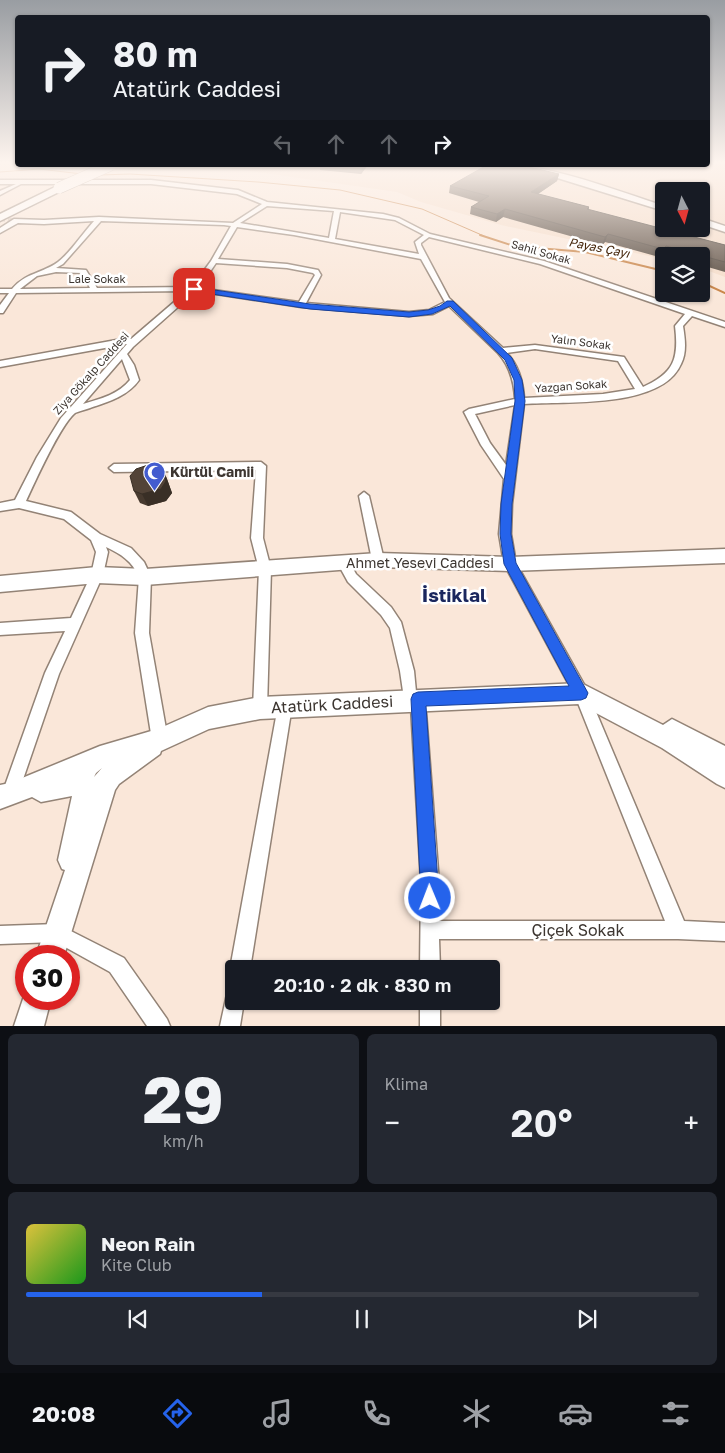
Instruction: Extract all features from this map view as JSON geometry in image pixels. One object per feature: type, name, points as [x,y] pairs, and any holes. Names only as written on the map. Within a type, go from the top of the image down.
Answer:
[{"type":"highway","points":[[8,216],[19,210]]},
{"type":"street","points":[[235,224],[257,210]]},
{"type":"street","points":[[332,240],[337,210]]},
{"type":"street","name":"Sahil Sokak","points":[[337,210],[396,219],[428,235],[542,262],[725,325]]},
{"type":"street","points":[[0,231],[8,216],[44,222],[99,219],[235,224],[423,257]]},
{"type":"street","points":[[0,310],[12,291],[34,275],[49,270],[61,263],[99,219]]},
{"type":"street","name":"Ziya Gökalp Caddesi","points":[[19,504],[53,437],[71,411],[132,342],[194,289],[235,224]]},
{"type":"street","points":[[710,224],[725,229]]},
{"type":"street","points":[[428,235],[418,242],[423,257],[436,282],[450,302],[508,359],[518,380],[520,401],[506,504],[506,534],[510,564],[581,693],[678,930]]},
{"type":"street","points":[[214,260],[288,266],[316,271],[318,275],[300,305]]},
{"type":"street","points":[[49,270],[84,272],[95,290]]},
{"type":"street","name":"Lale Sokak","points":[[0,291],[194,289],[300,305],[421,314],[442,308],[450,302]]},
{"type":"street","name":"Yazgan Sokak","points":[[510,478],[486,445],[469,412],[520,401],[592,398],[642,391],[661,381],[673,371],[679,357],[681,343],[679,326],[690,313]]},
{"type":"street","points":[[0,364],[122,341],[132,342]]},
{"type":"street","name":"Yalın Sokak","points":[[501,351],[535,347],[621,359],[642,391]]},
{"type":"street","points":[[71,411],[118,394],[132,386],[135,380],[130,366],[122,353]]},
{"type":"street","points":[[114,468],[261,466],[257,538],[265,569],[260,708]]},
{"type":"street","points":[[364,496],[378,560]]},
{"type":"street","points":[[0,507],[19,504],[67,515],[96,536],[127,551],[140,566],[145,577],[142,633],[160,740]]},
{"type":"street","points":[[5,796],[52,673],[97,575],[102,552],[96,536]]},
{"type":"street","name":"Ahmet Yesevi Caddesi","points":[[0,584],[97,575],[145,577],[378,560],[510,564],[725,556]]},
{"type":"street","points":[[343,562],[352,578],[386,611],[396,626],[414,700],[429,864],[430,960]]},
{"type":"street","points":[[0,629],[74,624]]},
{"type":"street","points":[[581,693],[650,719],[725,758]]},
{"type":"street","name":"Atatürk Caddesi","points":[[97,774],[160,740],[208,718],[260,708],[581,693],[670,740],[725,776]]},
{"type":"street","points":[[242,960],[285,706]]},
{"type":"street","points":[[0,935],[54,945],[97,774],[5,796]]},
{"type":"street","name":"Çiçek Sokak","points":[[430,930],[678,930],[725,932]]},
{"type":"street","points":[[80,953],[117,965],[160,1026]]},
{"type":"street","points":[[29,1026],[34,1010]]},
{"type":"street","points":[[230,1026],[233,1010]]},
{"type":"street","points":[[430,1010],[430,1026]]},
{"type":"shaded area","points":[[448,210],[655,210],[655,238],[710,238],[710,210],[725,210],[725,277],[710,271],[710,247],[655,247],[655,257],[501,225]]},
{"type":"building","points":[[482,210],[504,210],[497,214]]},
{"type":"building","points":[[508,210],[590,210],[655,227],[655,238],[698,238],[725,245],[725,262],[710,258],[710,247],[656,247],[608,234],[605,237]]},
{"type":"building","points":[[154,463],[162,467],[166,481],[161,489],[142,494],[134,491],[130,476],[136,469]]},
{"type":"waterway","name":"Payas Çayı","points":[[424,210],[484,236]]},
{"type":"waterway","name":"Payas Çayı","points":[[480,235],[514,246],[585,252],[655,269]]},
{"type":"waterway","name":"Payas Çayı","points":[[710,286],[725,293]]},
{"type":"tunnel","points":[[0,218],[14,221]]},
{"type":"place","name":"Kürtül Camii","points":[[154,491]]},
{"type":"district","name":"İstiklal","points":[[454,595]]},
{"type":"route","points":[[194,289],[217,294],[310,306],[409,314],[430,312],[447,306],[450,302],[508,359],[518,380],[520,401],[506,504],[506,534],[510,564],[581,693],[418,699],[425,789],[430,898]]}]
